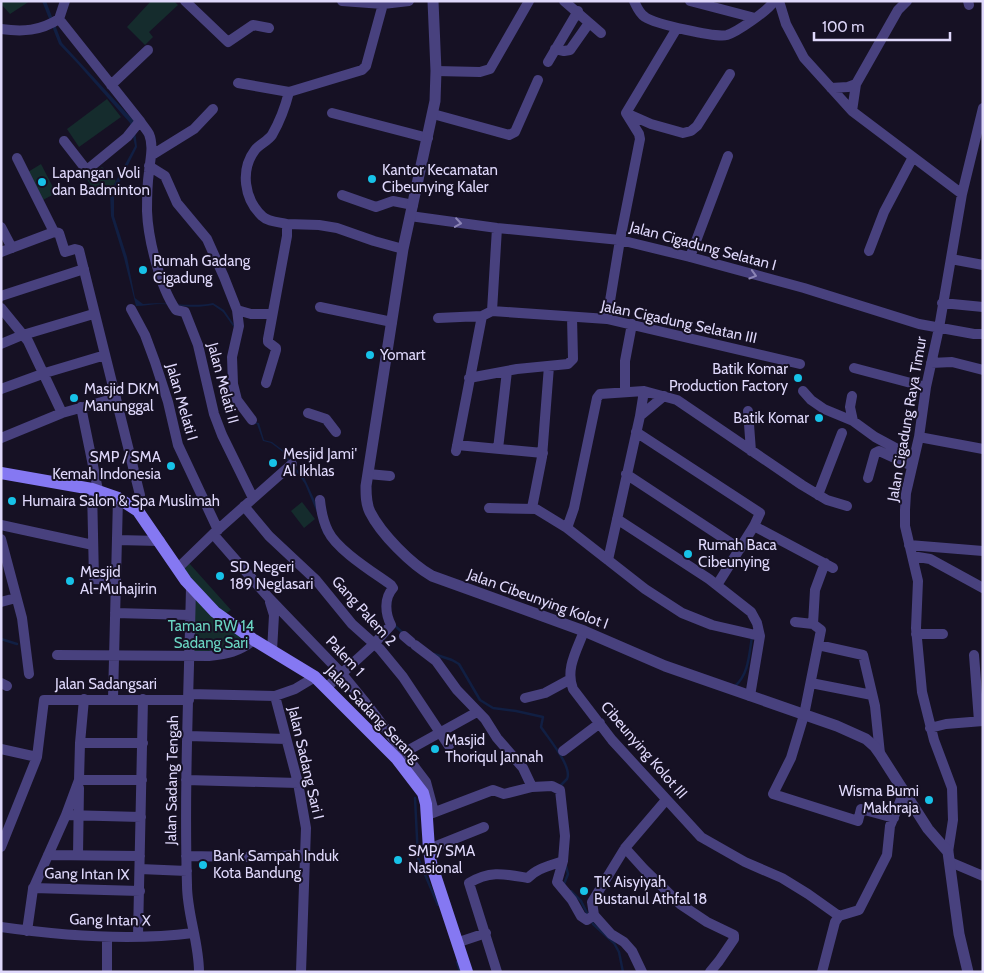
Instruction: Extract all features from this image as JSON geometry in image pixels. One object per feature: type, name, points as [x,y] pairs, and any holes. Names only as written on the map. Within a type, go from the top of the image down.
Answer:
[{"type":"main road","name":"Jalan Sadang Serang","points":[[1,472],[95,489],[118,498],[138,511],[191,587],[215,612],[254,640],[315,677],[397,758],[423,793],[431,814],[429,849],[432,863],[467,972]]},
{"type":"street","points":[[1,29],[32,31],[42,28],[57,20],[65,1]]},
{"type":"street","points":[[185,1],[228,42],[253,25],[269,28]]},
{"type":"street","points":[[342,1],[383,4],[409,1]]},
{"type":"street","name":"Jalan Cibeunying Kolot I","points":[[433,1],[436,70],[433,114],[403,249],[368,474],[366,494],[369,512],[389,538],[421,569],[432,576],[584,631],[665,666],[854,732],[866,739],[880,754],[928,829],[949,857]]},
{"type":"street","points":[[436,70],[480,72],[490,69],[529,1]]},
{"type":"street","points":[[564,1],[601,33]]},
{"type":"street","points":[[634,1],[639,12],[646,18],[677,28],[726,35],[755,18],[774,1]]},
{"type":"street","points":[[690,1],[755,18]]},
{"type":"street","points":[[779,1],[786,24],[804,58],[852,111],[962,194]]},
{"type":"street","points":[[852,111],[856,84],[898,10],[907,1]]},
{"type":"street","points":[[238,82],[289,92],[364,68],[383,4]]},
{"type":"street","points":[[548,62],[578,12]]},
{"type":"street","points":[[57,20],[111,85],[138,125],[150,136],[152,155],[149,166],[165,176],[177,203],[207,239],[237,310],[239,332],[232,357],[233,384],[237,400],[252,420]]},
{"type":"street","points":[[555,49],[570,50],[589,23]]},
{"type":"street","points":[[626,113],[677,28]]},
{"type":"street","points":[[111,85],[148,50]]},
{"type":"street","points":[[626,113],[651,124],[683,133],[691,131],[697,126],[730,74]]},
{"type":"street","points":[[433,114],[509,135],[515,132],[538,80]]},
{"type":"street","points":[[831,88],[848,87],[856,84]]},
{"type":"street","points":[[289,92],[280,120],[268,140],[255,149],[247,169],[245,188],[262,216],[287,229],[319,225],[337,228],[403,249]]},
{"type":"street","name":"Jalan Cigadung Raya Timur","points":[[949,857],[953,820],[952,788],[930,728],[922,692],[916,634],[918,581],[905,526],[905,510],[906,494],[919,437],[926,387],[962,194],[983,108]]},
{"type":"street","points":[[152,155],[194,129],[214,109]]},
{"type":"street","points":[[332,113],[428,138]]},
{"type":"street","points":[[607,319],[640,139],[640,134],[626,113]]},
{"type":"street","points":[[64,141],[85,168],[88,169],[127,137],[138,125]]},
{"type":"street","points":[[690,257],[728,156]]},
{"type":"street","points":[[869,251],[884,212],[913,157]]},
{"type":"street","points":[[17,158],[54,232]]},
{"type":"street","name":"Jalan Melati II","points":[[149,166],[147,188],[148,226],[156,262],[168,298],[174,309],[185,312],[198,345],[214,414],[222,435],[253,498]]},
{"type":"street","name":"Jalan Cigadung Selatan I","points":[[342,195],[376,206],[393,201],[411,211],[497,228],[620,240],[804,288],[919,324],[983,334]]},
{"type":"street","points":[[1,227],[12,248]]},
{"type":"street","points":[[438,318],[482,316],[492,311],[497,228]]},
{"type":"street","points":[[266,383],[276,350],[268,342],[287,229]]},
{"type":"street","points":[[1,252],[54,232],[59,233],[65,252],[74,249],[79,250],[140,495],[138,511]]},
{"type":"street","points":[[951,259],[983,265]]},
{"type":"street","points":[[1,296],[84,269]]},
{"type":"street","points":[[942,303],[983,307]]},
{"type":"street","points":[[320,307],[392,322]]},
{"type":"street","points":[[1,308],[21,335],[28,341],[62,413]]},
{"type":"street","name":"Jalan Melati I","points":[[131,309],[152,353],[168,402],[178,445],[215,532]]},
{"type":"street","points":[[237,310],[250,314],[272,314]]},
{"type":"street","name":"Jalan Cigadung Selatan III","points":[[492,311],[607,319],[800,364]]},
{"type":"street","points":[[1,344],[21,335],[90,315]]},
{"type":"street","points":[[482,316],[456,448],[543,453]]},
{"type":"street","points":[[469,378],[507,371],[568,364],[573,359],[572,317]]},
{"type":"street","points":[[625,392],[625,361],[632,324]]},
{"type":"street","points":[[1,389],[44,373],[102,356]]},
{"type":"street","points":[[931,363],[952,362],[983,370]]},
{"type":"street","points":[[532,508],[543,453],[549,366]]},
{"type":"street","points":[[854,368],[926,387]]},
{"type":"street","points":[[498,449],[507,371]]},
{"type":"street","points":[[608,560],[644,391]]},
{"type":"street","points":[[567,528],[574,508],[597,398],[600,394],[625,392],[644,391],[676,400],[818,495],[847,506]]},
{"type":"street","points":[[802,391],[824,409],[853,421],[913,462]]},
{"type":"street","points":[[640,416],[664,396]]},
{"type":"street","points":[[852,396],[850,407],[853,421]]},
{"type":"street","points":[[1,438],[62,413],[116,398]]},
{"type":"street","points":[[81,407],[95,489],[94,579],[116,580]]},
{"type":"street","points":[[748,411],[751,451]]},
{"type":"street","points":[[308,413],[326,419],[336,432]]},
{"type":"street","points":[[636,432],[758,511],[760,515],[754,526],[717,585]]},
{"type":"street","points":[[818,495],[842,433]]},
{"type":"street","points":[[919,437],[983,449]]},
{"type":"street","points":[[868,478],[875,453],[879,451],[913,462]]},
{"type":"street","points":[[178,568],[215,532],[290,466]]},
{"type":"street","points":[[368,474],[390,476]]},
{"type":"street","points":[[626,474],[740,549]]},
{"type":"street","points":[[114,699],[118,498]]},
{"type":"street","points":[[320,500],[328,532],[348,553],[391,585],[386,610],[387,618],[391,625],[374,644],[327,687]]},
{"type":"street","name":"Gang Palem 2","points":[[244,506],[269,536],[316,580],[352,624],[374,644],[403,677],[449,746]]},
{"type":"street","points":[[490,508],[532,508],[567,528],[645,589],[682,613],[712,625],[760,636]]},
{"type":"street","points":[[617,519],[717,585],[750,612],[757,623],[760,636],[750,696]]},
{"type":"street","points":[[1,525],[93,545]]},
{"type":"street","points":[[754,526],[829,565],[815,590],[813,624]]},
{"type":"street","name":"Palem 1","points":[[215,532],[269,598],[342,674],[405,752],[426,782],[431,814]]},
{"type":"street","points":[[1,539],[25,634],[29,674]]},
{"type":"street","points":[[117,540],[160,541]]},
{"type":"street","points":[[909,545],[983,551]]},
{"type":"street","points":[[912,556],[930,560],[983,588]]},
{"type":"street","name":"Jalan Sadang Tengah","points":[[191,587],[186,856],[188,908],[196,942],[198,972]]},
{"type":"street","points":[[1,602],[16,598]]},
{"type":"street","points":[[269,598],[274,615],[272,651]]},
{"type":"street","points":[[115,613],[190,615]]},
{"type":"street","points":[[795,622],[813,624],[821,630],[804,715],[791,758],[773,794],[858,821],[861,809],[894,818]]},
{"type":"street","points":[[525,698],[542,694],[569,680],[570,667],[584,631]]},
{"type":"street","points":[[916,634],[943,634]]},
{"type":"street","points":[[57,656],[189,656],[226,654],[241,650],[254,640]]},
{"type":"street","points":[[410,641],[436,661],[457,690],[485,719],[497,738],[523,768],[532,787]]},
{"type":"street","points":[[818,645],[862,654],[872,695],[880,754]]},
{"type":"street","points":[[930,728],[946,724],[981,721],[974,655]]},
{"type":"street","name":"Jalan Sadang Sari I","points":[[302,972],[306,828],[298,783],[275,696],[290,691],[315,677]]},
{"type":"street","name":"Cibeunying Kolot III","points":[[569,680],[573,689],[612,740],[701,837],[744,862],[782,878],[839,916]]},
{"type":"street","points":[[811,683],[872,695]]},
{"type":"street","name":"Jalan Sadangsari","points":[[37,757],[44,700],[275,696]]},
{"type":"street","points":[[78,855],[80,743],[84,699]]},
{"type":"street","points":[[138,936],[143,699]]},
{"type":"street","points":[[405,752],[477,712]]},
{"type":"street","points":[[563,751],[600,723]]},
{"type":"street","points":[[188,736],[286,739]]},
{"type":"street","points":[[80,743],[143,743]]},
{"type":"street","points":[[1,749],[37,757],[1,847]]},
{"type":"street","points":[[79,781],[142,780]]},
{"type":"street","points":[[186,780],[298,783]]},
{"type":"street","points":[[27,931],[33,888],[79,781]]},
{"type":"street","points":[[431,814],[493,790],[507,794],[532,787],[552,786],[560,790],[565,836],[564,862],[557,879],[558,885],[572,900],[584,919],[587,920],[594,915]]},
{"type":"street","points":[[822,972],[832,931],[839,916],[859,910],[887,854],[890,826],[904,792]]},
{"type":"street","points":[[642,972],[632,951],[624,942],[611,934],[594,915],[592,902],[625,848],[666,800]]},
{"type":"street","points":[[66,815],[141,817]]},
{"type":"street","points":[[429,849],[484,827]]},
{"type":"street","points":[[625,848],[680,904],[708,922],[734,935],[734,939],[710,972]]},
{"type":"street","points":[[48,855],[140,856]]},
{"type":"street","points":[[186,856],[248,857],[305,855]]},
{"type":"street","points":[[949,857],[983,876]]},
{"type":"street","points":[[949,857],[955,916],[968,972]]},
{"type":"street","points":[[497,972],[469,885],[470,882],[496,873],[528,878],[534,871],[564,862]]},
{"type":"street","points":[[140,869],[187,871]]},
{"type":"street","name":"Gang Intan IX","points":[[33,888],[140,891]]},
{"type":"street","name":"Gang Intan X","points":[[1,927],[27,931],[106,936],[193,933]]},
{"type":"street","points":[[458,942],[486,933]]},
{"type":"street","points":[[106,936],[106,972]]},
{"type":"green space","points":[[1,1],[30,1],[10,14],[1,4]]},
{"type":"green space","points":[[151,1],[174,1],[178,5],[149,32],[153,37],[145,45],[127,27]]},
{"type":"green space","points":[[107,99],[121,117],[79,147],[67,129]]},
{"type":"green space","name":"Lapangan Voli dan Badminton","points":[[41,164],[56,193],[43,200],[28,172]]},
{"type":"green space","points":[[102,167],[116,181],[110,192],[105,190],[95,192],[86,178]]},
{"type":"green space","points":[[302,502],[315,519],[304,528],[291,511]]},
{"type":"green space","points":[[189,563],[231,610],[225,614],[182,569]]},
{"type":"green space","name":"Taman RW 14 Sadang Sari","points":[[194,592],[250,640],[241,647],[191,653]]},
{"type":"water","points":[[42,1],[46,1],[62,43],[134,121],[137,147],[114,193],[114,216],[127,257],[135,298],[143,304],[161,303],[195,305],[213,303],[224,310],[237,329],[230,351],[231,383],[235,400],[250,421],[259,423],[264,440],[272,442],[284,451],[288,455],[290,463],[303,475],[321,514],[325,533],[341,549],[392,589],[391,609],[388,609],[390,594],[388,589],[340,551],[323,533],[318,515],[305,484],[299,475],[288,465],[286,455],[271,443],[263,441],[257,424],[249,423],[233,400],[230,391],[228,364],[230,346],[235,329],[223,312],[213,305],[193,307],[161,304],[136,306],[111,216],[110,192],[135,146],[130,123],[59,44]]},
{"type":"waterway","points":[[394,625],[403,633]]},
{"type":"waterway","points":[[735,686],[746,670],[752,637]]},
{"type":"waterway","points":[[1,639],[17,644]]},
{"type":"waterway","points":[[434,654],[459,664],[480,700],[493,708],[543,717],[541,727],[559,753],[568,774],[561,788]]},
{"type":"waterway","points":[[415,798],[418,858],[438,905]]},
{"type":"waterway","points":[[564,884],[568,874],[566,866]]},
{"type":"waterway","points":[[571,891],[581,901],[588,915]]},
{"type":"waterway","points":[[591,920],[614,943],[619,952],[623,972]]},
{"type":"waterway","points":[[457,962],[460,972]]},
{"type":"place","name":"Kantor Kecamatan Cibeunying Kaler","points":[[372,179]]},
{"type":"place","name":"Lapangan Voli dan Badminton","points":[[42,182]]},
{"type":"place","name":"Rumah Gadang Cigadung","points":[[143,270]]},
{"type":"place","name":"Yomart","points":[[370,355]]},
{"type":"place","name":"Batik Komar Production Factory","points":[[798,378]]},
{"type":"place","name":"Masjid DKM Manunggal","points":[[74,398]]},
{"type":"place","name":"Batik Komar","points":[[819,418]]},
{"type":"place","name":"Mesjid Jami' Al Ikhlas","points":[[273,463]]},
{"type":"place","name":"SMP / SMA Kemah Indonesia","points":[[171,466]]},
{"type":"place","name":"Humaira Salon & Spa Muslimah","points":[[12,501]]},
{"type":"place","name":"Rumah Baca Cibeunying","points":[[688,554]]},
{"type":"place","name":"SD Negeri 189 Neglasari","points":[[220,576]]},
{"type":"place","name":"Mesjid Al-Muhajirin","points":[[70,581]]},
{"type":"place","name":"Masjid Thoriqul Jannah","points":[[435,749]]},
{"type":"place","name":"Wisma Bumi Makhraja","points":[[929,800]]},
{"type":"place","name":"SMP/ SMA Nasional","points":[[398,860]]},
{"type":"place","name":"Bank Sampah Induk Kota Bandung","points":[[203,865]]},
{"type":"place","name":"TK Aisyiyah Bustanul Athfal 18","points":[[584,891]]}]
